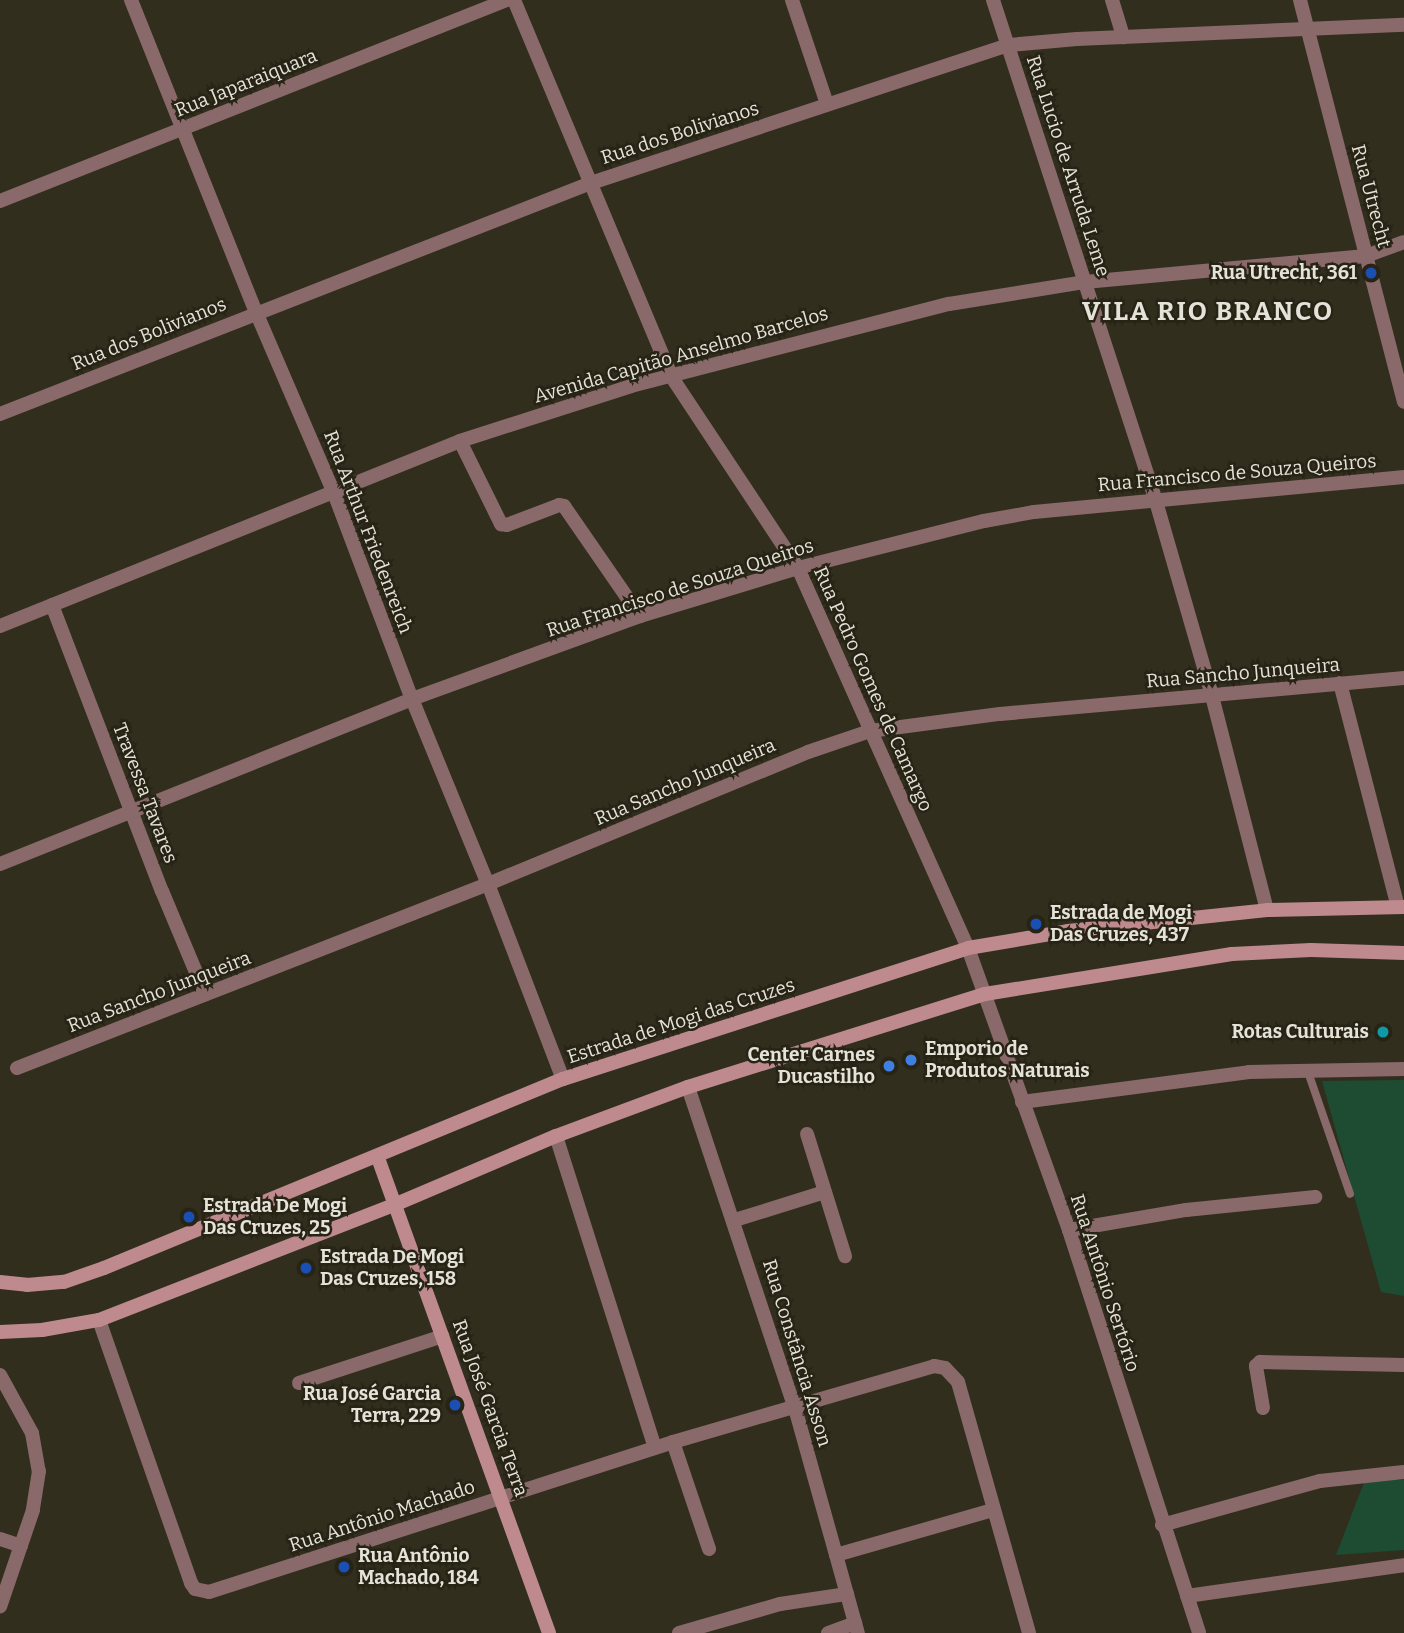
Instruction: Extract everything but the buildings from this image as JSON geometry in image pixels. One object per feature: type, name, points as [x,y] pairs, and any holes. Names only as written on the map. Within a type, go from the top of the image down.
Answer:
[{"type":"main road","name":"Estrada de Mogi das Cruzes","points":[[0,1282],[27,1285],[64,1282],[378,1158],[563,1079],[968,948],[1068,931],[1267,910],[1401,907]]},
{"type":"main road","points":[[0,1332],[42,1330],[99,1320],[394,1205],[556,1136],[688,1087],[985,994],[1232,954],[1311,950],[1404,953]]},
{"type":"main road","name":"Rua José Garcia Terra","points":[[378,1158],[549,1633]]},
{"type":"street","name":"Rua Arthur Friedenreich","points":[[131,0],[256,312],[334,493],[412,699],[488,884],[563,1079]]},
{"type":"street","name":"Rua Japaraiquara","points":[[0,201],[507,0]]},
{"type":"street","name":"Rua Pedro Gomes de Camargo","points":[[514,0],[671,376],[798,568],[968,948]]},
{"type":"street","points":[[792,0],[827,104]]},
{"type":"street","name":"Rua Lucio de Arruda Leme","points":[[993,0],[1154,498],[1212,696],[1267,910]]},
{"type":"street","points":[[1112,0],[1123,37]]},
{"type":"street","name":"Rua Utrecht","points":[[1300,0],[1404,402]]},
{"type":"street","name":"Rua dos Bolivianos","points":[[0,414],[591,183],[1009,45],[1123,37],[1404,25]]},
{"type":"street","name":"Avenida Capitão Anselmo Barcelos","points":[[0,626],[460,441],[533,415],[671,376],[949,303],[1085,282],[1366,256],[1404,242]]},
{"type":"street","points":[[460,441],[501,524],[507,525],[559,505],[564,506],[640,617]]},
{"type":"street","name":"Rua Francisco de Souza Queiros","points":[[1,860],[132,811],[412,699],[640,617],[798,568],[1016,515],[1154,498],[1404,477]]},
{"type":"street","name":"Travessa Tavares","points":[[52,605],[205,994]]},
{"type":"street","name":"Rua Sancho Junqueira","points":[[17,1068],[488,884],[808,752],[870,730],[977,717],[1404,678]]},
{"type":"street","points":[[1340,684],[1401,907]]},
{"type":"street","name":"Rua Antônio Sertório","points":[[968,948],[1069,1230],[1199,1633]]},
{"type":"street","points":[[1022,1102],[1249,1072],[1404,1069]]},
{"type":"street","name":"Rua Constância Asson","points":[[688,1087],[735,1220],[795,1408],[857,1628]]},
{"type":"street","points":[[807,1134],[845,1256]]},
{"type":"street","points":[[556,1136],[654,1448]]},
{"type":"street","points":[[735,1220],[825,1192]]},
{"type":"street","points":[[1069,1230],[1186,1210],[1315,1197]]},
{"type":"street","name":"Rua Antônio Machado","points":[[99,1320],[195,1590],[218,1590],[673,1442],[934,1366],[947,1369],[957,1382],[993,1510]]},
{"type":"street","points":[[299,1384],[443,1336]]},
{"type":"street","points":[[1263,1408],[1256,1366],[1260,1362],[1404,1365]]},
{"type":"street","points":[[0,1375],[23,1413],[38,1455],[39,1488],[0,1607]]},
{"type":"street","points":[[673,1442],[709,1549]]},
{"type":"street","points":[[1162,1525],[1320,1481],[1404,1472]]},
{"type":"street","points":[[836,1555],[993,1510],[1029,1633]]},
{"type":"street","points":[[0,1539],[21,1546]]},
{"type":"street","points":[[1187,1596],[1404,1564]]},
{"type":"street","points":[[679,1633],[780,1604],[847,1594]]},
{"type":"street","points":[[828,1633],[857,1628]]},
{"type":"lane","points":[[1307,1069],[1350,1194]]},
{"type":"green space","points":[[1404,1080],[1404,1296],[1381,1292],[1322,1081]]},
{"type":"green space","points":[[1365,1480],[1404,1480],[1404,1550],[1336,1555]]},
{"type":"place","name":"Rua Utrecht, 361","points":[[1371,273]]},
{"type":"place","name":"Estrada de Mogi Das Cruzes, 437","points":[[1036,924]]},
{"type":"place","name":"Rotas Culturais","points":[[1383,1032]]},
{"type":"place","name":"Emporio de Produtos Naturais","points":[[911,1060]]},
{"type":"place","name":"Center Carnes Ducastilho","points":[[889,1066]]},
{"type":"place","name":"Estrada De Mogi Das Cruzes, 25","points":[[189,1217]]},
{"type":"place","name":"Estrada De Mogi Das Cruzes, 158","points":[[306,1268]]},
{"type":"place","name":"Rua José Garcia Terra, 229","points":[[455,1405]]},
{"type":"place","name":"Rua Antônio Machado, 184","points":[[344,1567]]},
{"type":"district","name":"VILA RIO BRANCO","points":[[1208,312]]}]
